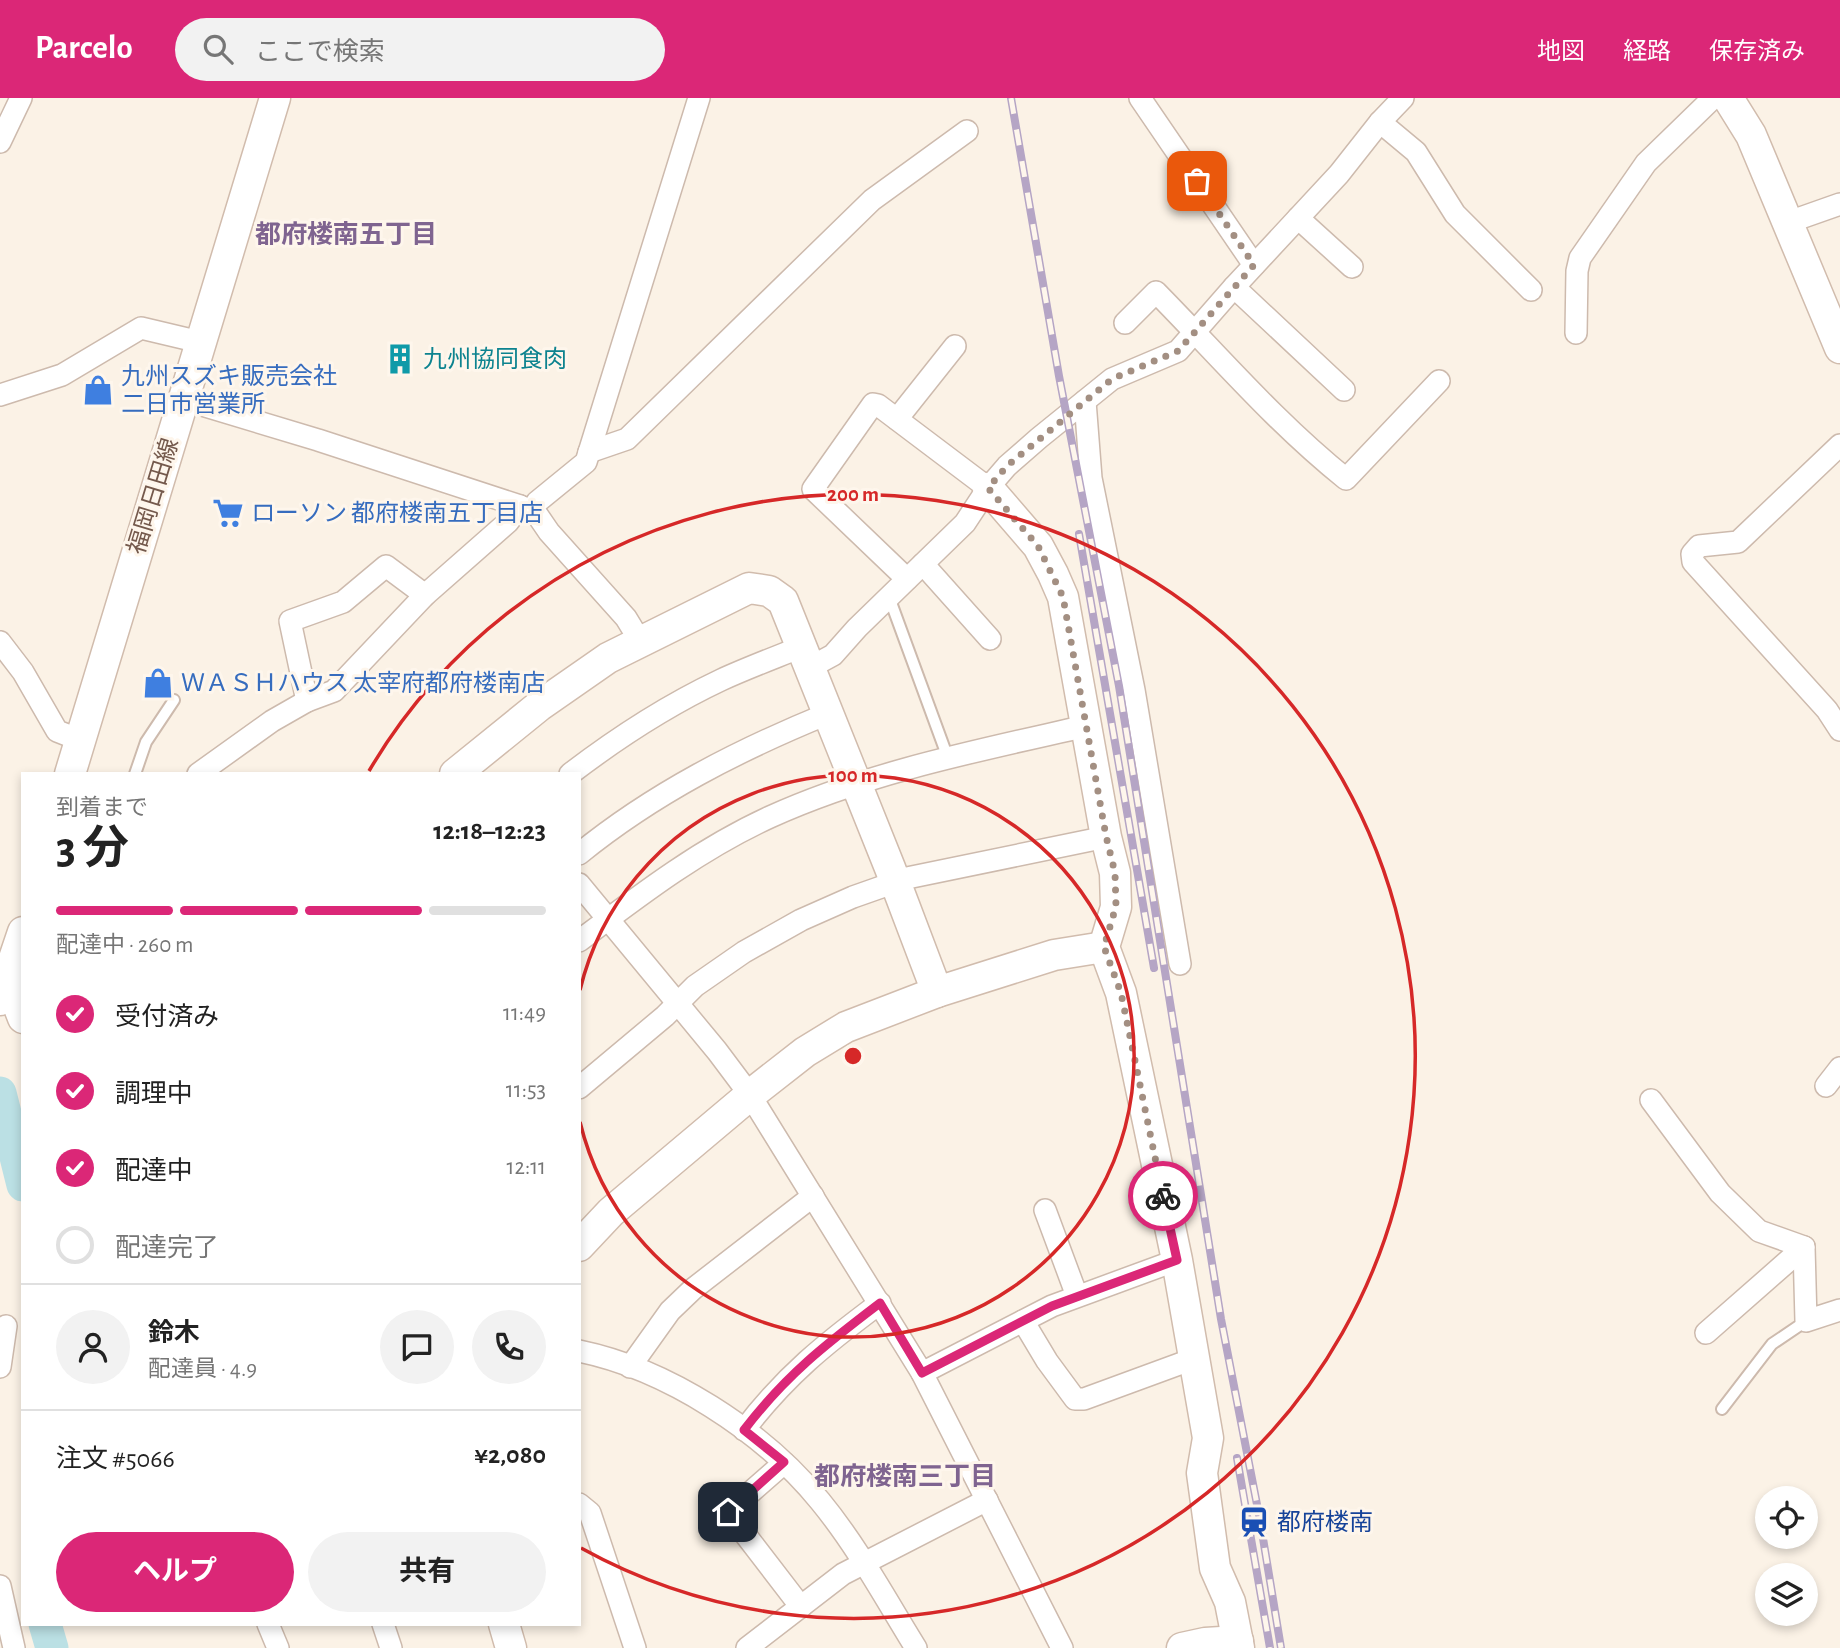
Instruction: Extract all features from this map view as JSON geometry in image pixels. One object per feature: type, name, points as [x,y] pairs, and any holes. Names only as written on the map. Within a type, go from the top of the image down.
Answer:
[{"type":"street","points":[[0,142],[22,98]]},
{"type":"street","name":"福岡日田線","points":[[71,772],[275,98]]},
{"type":"street","points":[[201,772],[272,721],[307,701],[334,691],[425,594],[525,508],[537,502],[586,462],[699,98]]},
{"type":"street","points":[[1140,98],[1254,265]]},
{"type":"street","points":[[572,772],[597,752],[720,681],[805,657],[833,655],[965,523],[988,488],[1007,466],[1112,379],[1178,351],[1339,174],[1380,122],[1403,98]]},
{"type":"street","points":[[1576,333],[1577,271],[1580,258],[1655,152],[1713,98]]},
{"type":"street","points":[[1728,98],[1751,135],[1840,348]]},
{"type":"street","points":[[1380,122],[1416,152],[1455,214],[1531,290]]},
{"type":"street","points":[[589,452],[627,439],[872,200],[967,131]]},
{"type":"street","points":[[1789,222],[1840,204]]},
{"type":"street","points":[[1298,218],[1352,267]]},
{"type":"street","points":[[1234,287],[1344,390]]},
{"type":"street","points":[[1125,323],[1156,292],[1242,384],[1309,449],[1346,479],[1439,381]]},
{"type":"street","points":[[0,396],[62,375],[141,328],[200,342]]},
{"type":"street","points":[[897,419],[955,346]]},
{"type":"street","points":[[182,399],[318,440],[536,513],[549,532],[626,618],[640,641]]},
{"type":"street","points":[[1085,401],[1091,478],[1134,690],[1180,964]]},
{"type":"street","points":[[907,579],[813,489],[873,404],[878,405],[988,488],[1038,546],[1063,597],[1115,873],[1116,906],[1104,947],[1121,993],[1177,1260],[1208,1438],[1202,1473],[1215,1568],[1230,1602],[1238,1645],[1205,1643],[1182,1648]]},
{"type":"street","points":[[1840,445],[1738,541],[1699,546],[1692,554],[1693,562],[1827,710],[1840,730]]},
{"type":"street","points":[[923,564],[990,639]]},
{"type":"street","points":[[307,701],[290,621],[343,602],[386,566],[425,594]]},
{"type":"street","points":[[472,768],[539,706],[608,658],[749,588],[760,588],[777,595],[783,601],[937,992]]},
{"type":"street","points":[[0,642],[23,672],[57,731],[80,740]]},
{"type":"street","points":[[581,853],[650,803],[715,764],[770,737],[827,714]]},
{"type":"street","points":[[581,939],[663,878],[707,850],[771,817],[947,758],[1086,726]]},
{"type":"street","points":[[581,1086],[665,1016],[695,986],[734,959],[801,920],[895,882],[1106,836]]},
{"type":"street","points":[[581,886],[750,1095],[922,1373],[1062,1648]]},
{"type":"street","points":[[21,936],[2,979],[21,1014]]},
{"type":"street","points":[[581,1244],[611,1212],[750,1095],[805,1052],[846,1027],[937,992],[1054,955],[1104,947]]},
{"type":"street","points":[[1826,1086],[1840,1068]]},
{"type":"street","points":[[1651,1100],[1720,1193],[1759,1231],[1804,1247]]},
{"type":"street","points":[[630,1367],[670,1311],[693,1289],[813,1196]]},
{"type":"street","points":[[1045,1210],[1077,1296]]},
{"type":"street","points":[[1804,1247],[1806,1321],[1840,1310]]},
{"type":"street","points":[[1706,1333],[1804,1247]]},
{"type":"street","points":[[922,1373],[1077,1296],[1177,1260]]},
{"type":"street","points":[[744,1430],[775,1391],[800,1367],[829,1341],[880,1303]]},
{"type":"street","points":[[1023,1321],[1047,1361],[1075,1399],[1084,1399],[1193,1359]]},
{"type":"street","points":[[0,1367],[12,1327]]},
{"type":"street","points":[[581,1351],[630,1367],[679,1389],[724,1415],[784,1462],[847,1535],[911,1646]]},
{"type":"street","points":[[784,1462],[728,1512],[801,1607]]},
{"type":"street","points":[[747,1648],[843,1574],[987,1500]]},
{"type":"street","points":[[581,1505],[590,1513],[635,1648]]},
{"type":"street","points":[[0,1586],[14,1648]]},
{"type":"street","points":[[269,1626],[278,1648]]},
{"type":"street","points":[[384,1626],[391,1648]]},
{"type":"street","points":[[504,1626],[510,1648]]},
{"type":"lane","points":[[889,597],[947,758]]},
{"type":"lane","points":[[136,772],[146,743],[174,701]]},
{"type":"lane","points":[[1722,1409],[1772,1344],[1806,1321]]},
{"type":"waterway","points":[[0,1093],[21,1177]]},
{"type":"waterway","points":[[46,1626],[52,1648]]},
{"type":"railway","points":[[1011,98],[1059,376],[1119,686],[1221,1319],[1260,1520],[1281,1648]]},
{"type":"railway","points":[[1079,534],[1154,968]]},
{"type":"railway","points":[[1237,1458],[1270,1648]]},
{"type":"way so far","points":[[1163,1196],[1121,993],[1104,947],[1116,906],[1115,873],[1063,597],[1038,546],[988,488],[1007,466],[1112,379],[1178,351],[1254,265],[1197,181]]},
{"type":"place","name":"九州協同食肉","points":[[400,359]]},
{"type":"place","name":"九州スズキ販売会社 二日市営業所","points":[[98,390]]},
{"type":"place","name":"ローソン 都府楼南五丁目店","points":[[228,513]]},
{"type":"place","name":"ＷＡＳＨハウス 太宰府都府楼南店","points":[[158,683]]},
{"type":"place","name":"都府楼南","points":[[1254,1522]]},
{"type":"district","name":"都府楼南五丁目","points":[[346,234]]},
{"type":"district","name":"都府楼南三丁目","points":[[905,1476]]},
{"type":"route","points":[[728,1512],[784,1462],[744,1430],[775,1391],[800,1367],[829,1341],[880,1303],[922,1373],[1052,1306],[1177,1260],[1163,1196]]}]
